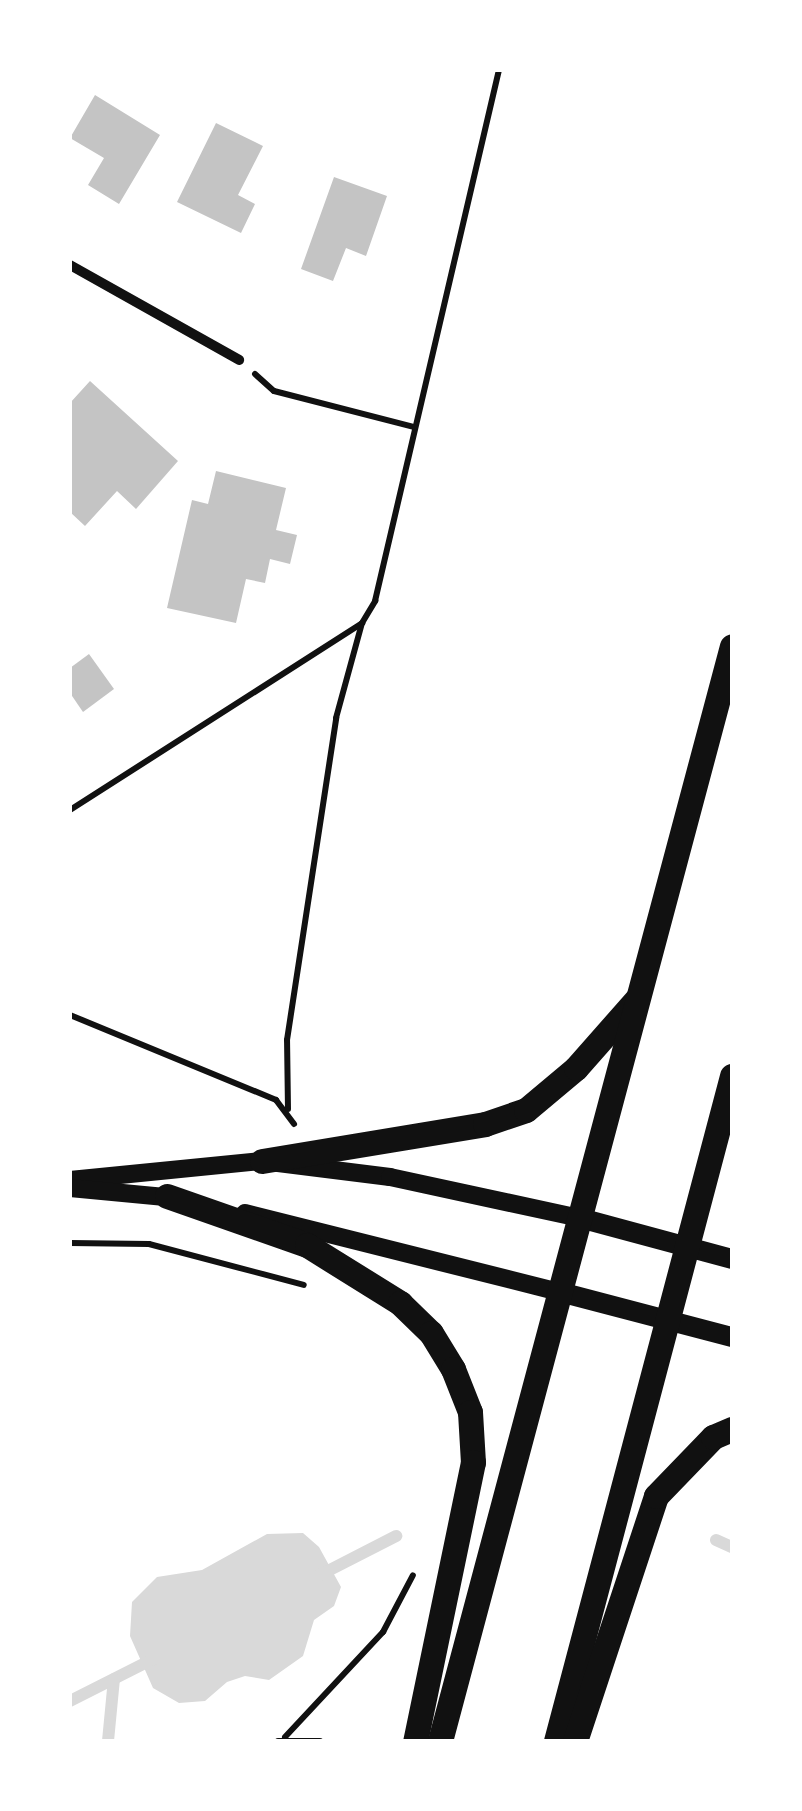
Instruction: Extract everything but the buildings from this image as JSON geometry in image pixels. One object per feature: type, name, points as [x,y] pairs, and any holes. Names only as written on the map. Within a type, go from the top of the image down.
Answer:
[{"type":"main road","points":[[428,1738],[560,1292],[732,646]]},
{"type":"main road","points":[[262,1161],[485,1124],[526,1110],[576,1068],[639,997]]},
{"type":"main road","points":[[556,1741],[732,1076]]},
{"type":"main road","points":[[168,1196],[307,1244],[400,1303],[431,1333],[453,1369],[470,1412],[473,1462],[428,1738]]},
{"type":"main road","points":[[580,1218],[732,1259]]},
{"type":"main road","points":[[560,1292],[732,1336]]},
{"type":"main road","points":[[574,1741],[656,1496],[713,1437],[732,1428]]},
{"type":"street","points":[[70,265],[239,360]]},
{"type":"street","points":[[70,1180],[262,1161],[390,1177],[580,1218]]},
{"type":"street","points":[[70,1188],[168,1196],[560,1292]]},
{"type":"path","points":[[298,1155],[288,1109],[287,1040],[333,737],[362,623],[375,601],[499,70]]},
{"type":"path","points":[[239,360],[274,390],[414,427]]},
{"type":"path","points":[[70,810],[362,623]]},
{"type":"path","points":[[70,1015],[288,1109]]},
{"type":"path","points":[[70,1243],[149,1244],[280,1274],[313,1288]]},
{"type":"path","points":[[281,1739],[383,1632],[414,1570]]},
{"type":"path","points":[[281,1739],[320,1741]]},
{"type":"shaded area","points":[[303,1533],[319,1547],[341,1587],[334,1606],[314,1620],[303,1656],[269,1680],[245,1676],[227,1682],[205,1701],[179,1703],[153,1688],[130,1636],[132,1602],[157,1577],[202,1570],[267,1534]]},
{"type":"waterway","points":[[318,1576],[396,1536]]},
{"type":"waterway","points":[[716,1540],[732,1547]]},
{"type":"waterway","points":[[70,1701],[157,1657]]},
{"type":"waterway","points":[[108,1741],[114,1679]]}]
